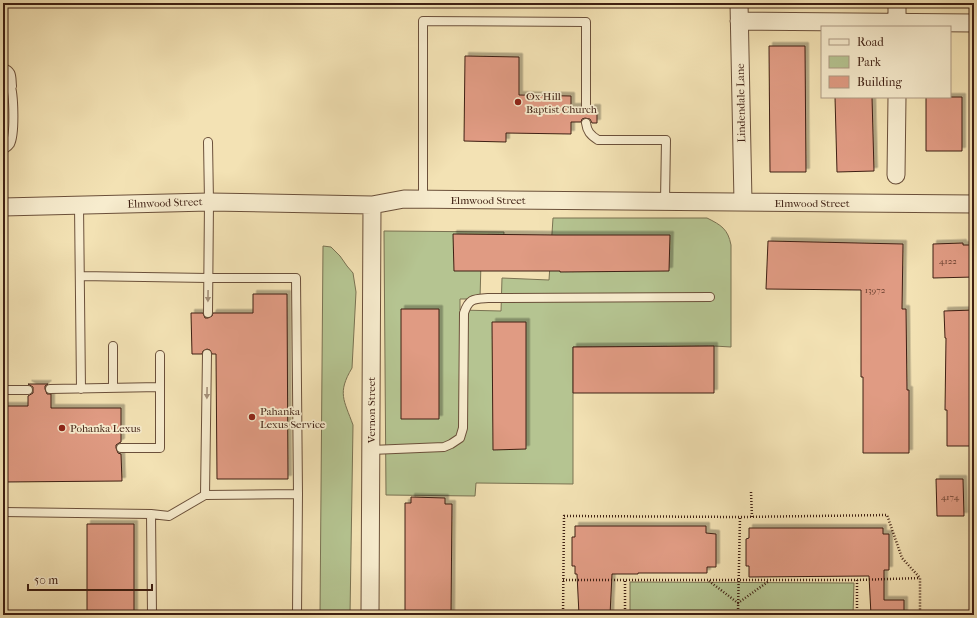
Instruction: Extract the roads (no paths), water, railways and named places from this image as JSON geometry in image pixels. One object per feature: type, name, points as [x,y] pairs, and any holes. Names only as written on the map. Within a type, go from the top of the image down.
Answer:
[{"type":"street","name":"Lindendale Lane","points":[[739,3],[743,202]]},
{"type":"street","points":[[897,3],[897,24]]},
{"type":"street","points":[[739,21],[897,24],[974,23]]},
{"type":"street","points":[[896,175],[897,98]]},
{"type":"street","name":"Elmwood Street","points":[[3,207],[209,202],[372,205],[404,199],[974,204]]},
{"type":"street","name":"Vernon Street","points":[[370,615],[372,205]]},
{"type":"lane","points":[[423,200],[423,21],[586,22],[586,108]]},
{"type":"lane","points":[[3,68],[9,70],[11,74],[14,124],[10,145],[3,150]]},
{"type":"lane","points":[[3,77],[8,80],[12,89]]},
{"type":"lane","points":[[586,122],[588,132],[592,137],[598,140],[666,140],[665,202]]},
{"type":"lane","points":[[208,142],[208,313]]},
{"type":"lane","points":[[79,206],[80,389]]},
{"type":"lane","points":[[80,276],[296,278],[298,494],[297,615]]},
{"type":"lane","points":[[371,450],[444,447],[460,438],[464,428],[464,314],[467,304],[474,299],[710,297]]},
{"type":"lane","points":[[113,346],[113,388]]},
{"type":"lane","points":[[205,495],[207,354]]},
{"type":"lane","points":[[121,448],[160,448],[160,355]]},
{"type":"lane","points":[[50,389],[160,387]]},
{"type":"lane","points":[[3,390],[28,390]]},
{"type":"lane","points":[[3,512],[151,514],[169,516],[205,495],[298,494]]},
{"type":"lane","points":[[151,514],[152,615]]},
{"type":"place","name":"Ox Hill Baptist Church","points":[[518,102]]},
{"type":"place","name":"Pahanka Lexus Service","points":[[252,417]]},
{"type":"place","name":"Pohanka Lexus","points":[[62,428]]}]
